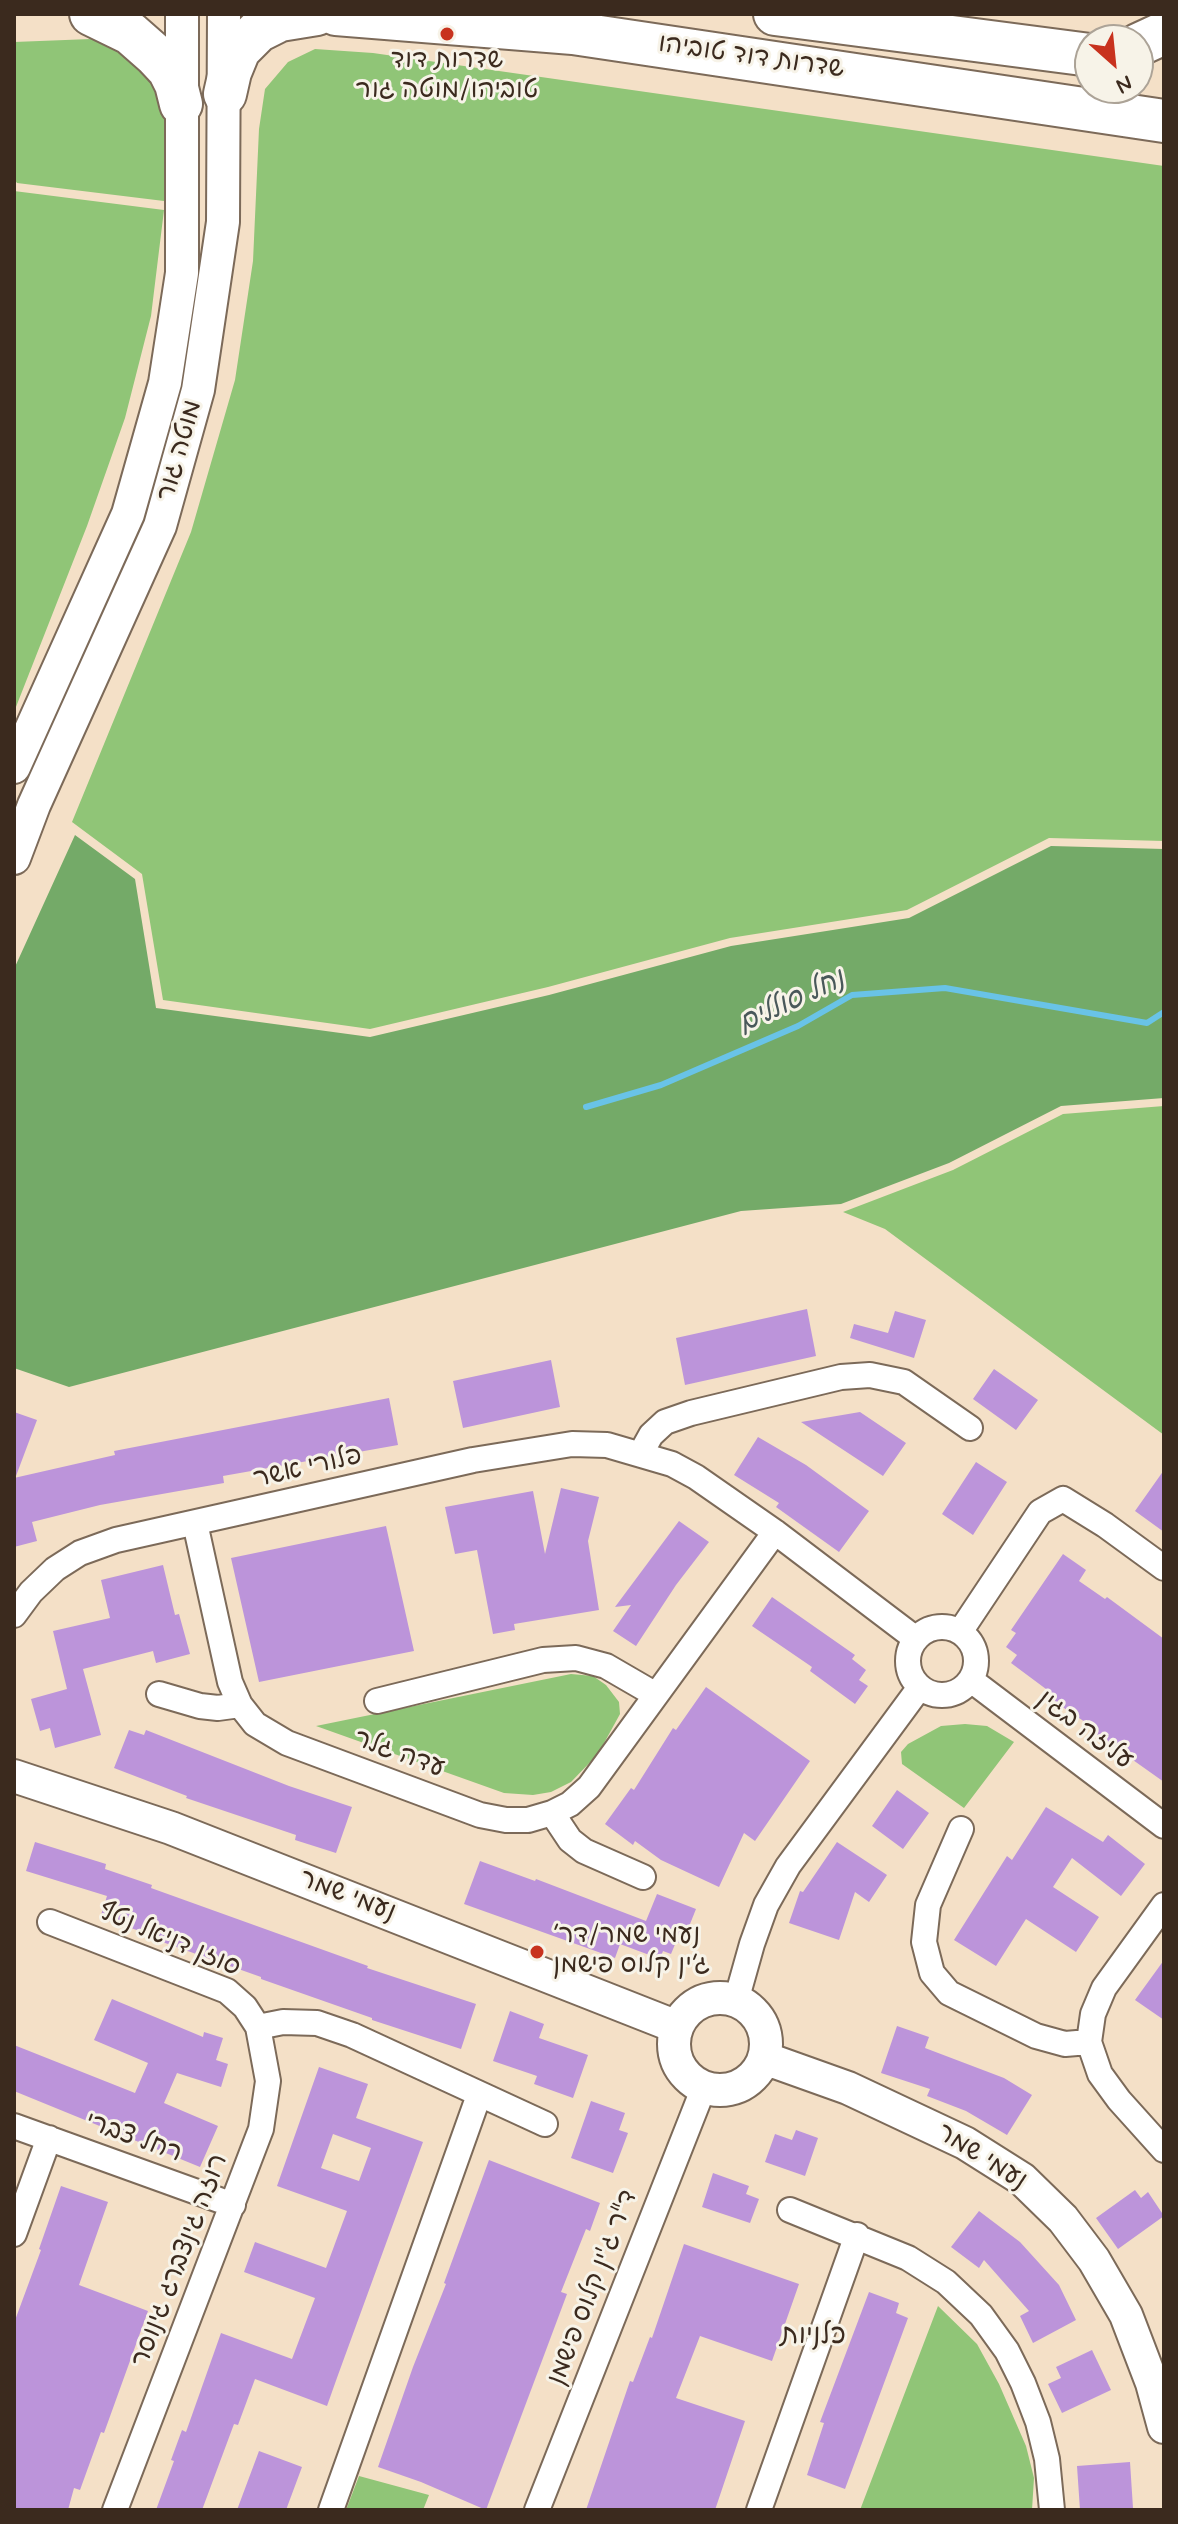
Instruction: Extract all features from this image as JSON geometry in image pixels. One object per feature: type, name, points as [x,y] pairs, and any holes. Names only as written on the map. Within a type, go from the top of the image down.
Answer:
[{"type":"highway","points":[[91,14],[130,33],[155,55],[172,77],[181,104]]},
{"type":"highway","points":[[225,94],[239,50],[258,31],[280,20],[317,14]]},
{"type":"highway","name":"שדרות דוד טוביהו","points":[[336,14],[587,35],[1164,121]]},
{"type":"highway","name":"שדרות דוד טוביהו","points":[[775,14],[1074,53]]},
{"type":"street","name":"מוטה גור","points":[[14,767],[128,514],[165,383],[182,273],[182,14]]},
{"type":"street","name":"מוטה גור","points":[[14,858],[34,805],[160,526],[198,390],[223,222],[224,14]]},
{"type":"street","points":[[641,1453],[651,1435],[665,1422],[841,1377],[870,1375],[904,1382],[970,1428]]},
{"type":"street","name":"פלורי אשר","points":[[14,1615],[22,1586],[80,1553],[116,1540],[524,1451],[572,1444],[607,1445],[641,1453],[696,1477],[775,1532],[916,1639]]},
{"type":"street","points":[[960,1632],[1040,1512],[1063,1499],[1164,1568]]},
{"type":"street","name":"עדה גלר","points":[[195,1523],[230,1682],[240,1705],[255,1724],[287,1743],[480,1815],[506,1820],[528,1820],[552,1813],[570,1804],[589,1787],[775,1532]]},
{"type":"street","points":[[941,1626],[960,1632],[974,1648],[977,1660],[971,1680],[962,1689],[942,1695],[920,1687],[908,1665],[909,1653],[916,1639],[929,1629],[941,1626]]},
{"type":"street","name":"עדה גלר","points":[[377,1701],[543,1660],[576,1658],[606,1666],[656,1695]]},
{"type":"street","name":"עליזה בגין","points":[[971,1680],[1164,1826]]},
{"type":"street","points":[[736,2001],[761,1918],[788,1866],[920,1687]]},
{"type":"street","points":[[159,1694],[200,1706],[218,1708],[240,1705]]},
{"type":"street","name":"נעמי שמר","points":[[14,1776],[171,1828],[677,2027]]},
{"type":"street","points":[[552,1813],[570,1840],[584,1851],[643,1877]]},
{"type":"street","points":[[961,1829],[928,1905],[924,1942],[932,1973],[949,1993],[1036,2036],[1065,2044],[1089,2042]]},
{"type":"street","points":[[1164,1905],[1104,1988],[1093,2014],[1089,2042],[1100,2074],[1164,2150]]},
{"type":"street","name":"סוזן דניאל נטף","points":[[50,1922],[227,1991],[245,2007],[258,2027]]},
{"type":"street","points":[[708,1999],[736,2001],[748,2007],[764,2030],[764,2058],[757,2071],[733,2088],[719,2090],[704,2087],[691,2080],[676,2056],[674,2041],[677,2027],[695,2005],[708,1999]]},
{"type":"street","points":[[258,2027],[283,2022],[317,2023],[352,2035],[545,2124]]},
{"type":"street","name":"רוזה גינצברג גינוסר","points":[[115,2510],[261,2129],[268,2081],[258,2027]]},
{"type":"street","name":"נעמי שמר","points":[[764,2058],[848,2088],[965,2143],[1022,2179],[1063,2219],[1102,2274],[1126,2315],[1152,2383],[1164,2427]]},
{"type":"street","name":"ד\"ר ג'ין קלוס פישמן","points":[[537,2510],[704,2087]]},
{"type":"street","points":[[331,2510],[479,2095]]},
{"type":"street","name":"רחל צברי","points":[[14,2126],[233,2205]]},
{"type":"street","points":[[14,2234],[49,2138]]},
{"type":"street","points":[[790,2210],[908,2258],[946,2282],[981,2315],[1023,2383],[1038,2422],[1047,2459],[1052,2510]]},
{"type":"street","points":[[759,2510],[857,2235]]},
{"type":"green space","points":[[91,39],[122,48],[152,70],[164,102],[164,201],[17,183],[14,179],[14,42]]},
{"type":"green space","points":[[315,49],[373,53],[1164,166],[1164,841],[1049,838],[907,910],[730,938],[548,987],[370,1029],[163,1000],[142,874],[72,822],[191,532],[235,380],[253,261],[259,129],[265,89],[288,62]]},
{"type":"green space","points":[[14,191],[164,210],[151,316],[125,418],[87,526],[14,712]]},
{"type":"green space","points":[[75,835],[135,879],[156,1008],[370,1037],[549,995],[731,946],[909,918],[1051,846],[1164,849],[1164,1098],[1061,1106],[949,1163],[841,1204],[741,1211],[69,1387],[14,1368],[14,969]]},
{"type":"green space","points":[[1164,1106],[1164,1435],[885,1229],[843,1212],[953,1170],[1063,1114]]},
{"type":"green space","points":[[571,1674],[593,1676],[606,1685],[619,1702],[620,1714],[598,1754],[571,1782],[551,1792],[533,1795],[504,1793],[316,1726]]},
{"type":"green space","points":[[941,1726],[987,1726],[1014,1742],[964,1808],[902,1764],[901,1752],[908,1744]]},
{"type":"green space","points":[[938,2306],[977,2344],[999,2384],[1026,2446],[1034,2478],[1032,2510],[860,2510]]},
{"type":"green space","points":[[359,2476],[429,2495],[423,2510],[346,2510]]},
{"type":"building","points":[[807,1309],[816,1356],[685,1385],[676,1338]]},
{"type":"building","points":[[895,1311],[926,1320],[914,1358],[850,1338],[854,1324],[888,1333]]},
{"type":"building","points":[[551,1360],[560,1407],[463,1428],[453,1381]]},
{"type":"building","points":[[994,1369],[1038,1400],[1016,1430],[973,1399]]},
{"type":"building","points":[[389,1398],[398,1445],[223,1476],[224,1483],[100,1505],[32,1522],[37,1541],[14,1547],[14,1478],[115,1455],[114,1451]]},
{"type":"building","points":[[14,1412],[37,1420],[16,1476],[14,1475]]},
{"type":"building","points":[[860,1412],[906,1443],[883,1476],[801,1422]]},
{"type":"building","points":[[758,1437],[806,1465],[869,1511],[839,1552],[776,1507],[779,1503],[734,1475]]},
{"type":"building","points":[[976,1462],[1007,1482],[973,1535],[942,1514]]},
{"type":"building","points":[[1164,1470],[1164,1532],[1135,1511]]},
{"type":"building","points":[[561,1488],[599,1497],[588,1541],[599,1610],[514,1624],[515,1630],[493,1634],[477,1550],[455,1554],[445,1507],[533,1491],[545,1554]]},
{"type":"building","points":[[679,1521],[709,1542],[636,1646],[613,1631],[631,1605],[615,1607]]},
{"type":"building","points":[[386,1526],[414,1651],[259,1682],[231,1558]]},
{"type":"building","points":[[1063,1554],[1086,1570],[1079,1581],[1105,1599],[1107,1597],[1164,1639],[1164,1782],[1092,1731],[1094,1728],[1043,1694],[1046,1689],[1011,1663],[1017,1655],[1006,1647],[1016,1633],[1011,1630]]},
{"type":"building","points":[[163,1565],[175,1615],[179,1614],[190,1654],[156,1663],[153,1651],[83,1669],[101,1735],[55,1748],[50,1728],[40,1731],[31,1699],[67,1689],[53,1631],[110,1618],[101,1580]]},
{"type":"building","points":[[772,1597],[855,1655],[852,1659],[866,1670],[859,1680],[868,1686],[855,1704],[810,1671],[812,1667],[752,1626]]},
{"type":"building","points":[[706,1687],[810,1761],[755,1841],[744,1833],[719,1887],[661,1860],[635,1841],[633,1845],[605,1824],[631,1788],[634,1790],[673,1728],[676,1730]]},
{"type":"building","points":[[129,1730],[144,1735],[146,1730],[352,1807],[336,1853],[295,1840],[296,1835],[186,1798],[114,1768]]},
{"type":"building","points":[[897,1790],[929,1813],[903,1849],[872,1826]]},
{"type":"building","points":[[1046,1807],[1103,1842],[1108,1835],[1145,1864],[1121,1896],[1072,1858],[1053,1887],[1099,1917],[1076,1952],[1026,1919],[996,1966],[954,1940],[1007,1856],[1012,1860]]},
{"type":"building","points":[[35,1842],[106,1864],[105,1869],[152,1885],[151,1888],[367,1968],[476,2004],[461,2049],[372,2020],[100,1918],[107,1896],[26,1871]]},
{"type":"building","points":[[837,1842],[887,1875],[869,1902],[855,1892],[839,1940],[789,1923],[800,1891],[803,1892]]},
{"type":"building","points":[[480,1861],[646,1921],[657,1894],[696,1909],[682,1944],[676,1942],[671,1954],[663,1951],[660,1959],[620,1944],[615,1958],[464,1904]]},
{"type":"building","points":[[1164,1960],[1164,2020],[1135,2000]]},
{"type":"building","points":[[112,1999],[203,2037],[204,2032],[223,2038],[216,2060],[228,2064],[221,2087],[177,2073],[164,2103],[218,2126],[200,2167],[14,2091],[14,2045],[135,2093],[148,2063],[94,2040]]},
{"type":"building","points":[[510,2011],[544,2024],[539,2038],[588,2055],[573,2098],[534,2084],[537,2076],[493,2061]]},
{"type":"building","points":[[897,2026],[929,2037],[925,2048],[1004,2078],[1032,2095],[1007,2135],[966,2111],[927,2096],[930,2089],[881,2073]]},
{"type":"building","points":[[319,2067],[368,2084],[356,2118],[423,2142],[327,2406],[255,2379],[238,2425],[234,2424],[202,2510],[156,2510],[182,2430],[186,2432],[221,2333],[292,2359],[315,2298],[244,2272],[255,2242],[326,2268],[347,2211],[277,2186]],"holes":[[[333,2134],[371,2148],[359,2181],[321,2168]]]},
{"type":"building","points":[[591,2101],[625,2113],[619,2130],[628,2133],[613,2173],[571,2158]]},
{"type":"building","points":[[796,2130],[818,2138],[805,2176],[765,2162],[775,2134],[792,2140]]},
{"type":"building","points":[[489,2160],[600,2203],[561,2292],[567,2294],[486,2510],[378,2467]]},
{"type":"building","points":[[713,2173],[749,2186],[746,2194],[759,2199],[750,2223],[702,2207]]},
{"type":"building","points":[[61,2186],[108,2202],[79,2285],[148,2311],[104,2433],[101,2432],[80,2490],[74,2488],[68,2510],[14,2510],[14,2323]]},
{"type":"building","points":[[1135,2190],[1141,2198],[1148,2192],[1164,2216],[1118,2249],[1096,2218]]},
{"type":"building","points":[[979,2211],[1020,2242],[1059,2285],[1076,2320],[1033,2343],[1020,2316],[1029,2311],[984,2260],[979,2268],[951,2247]]},
{"type":"building","points":[[684,2244],[799,2284],[772,2361],[700,2336],[676,2398],[745,2421],[715,2510],[586,2510],[630,2381],[633,2382],[652,2338]]},
{"type":"building","points":[[869,2292],[899,2303],[896,2313],[908,2318],[845,2489],[807,2475],[824,2423],[820,2422]]},
{"type":"building","points":[[1092,2350],[1111,2390],[1062,2413],[1048,2384],[1061,2378],[1056,2367]]},
{"type":"building","points":[[259,2451],[302,2467],[286,2510],[237,2510]]},
{"type":"building","points":[[1130,2462],[1133,2508],[1080,2510],[1077,2466]]},
{"type":"waterway","name":"נחל סוללים","points":[[586,1107],[661,1085],[798,1026],[852,995],[945,988],[1147,1023],[1164,1012]]},
{"type":"place","name":"שדרות דוד טוביהו/מוטה גור","points":[[447,34]]},
{"type":"place","name":"נעמי שמר/דר׳ ג׳ין קלוס פישמן","points":[[537,1952]]},
{"type":"district","name":"כלניות","points":[[813,2337]]}]
